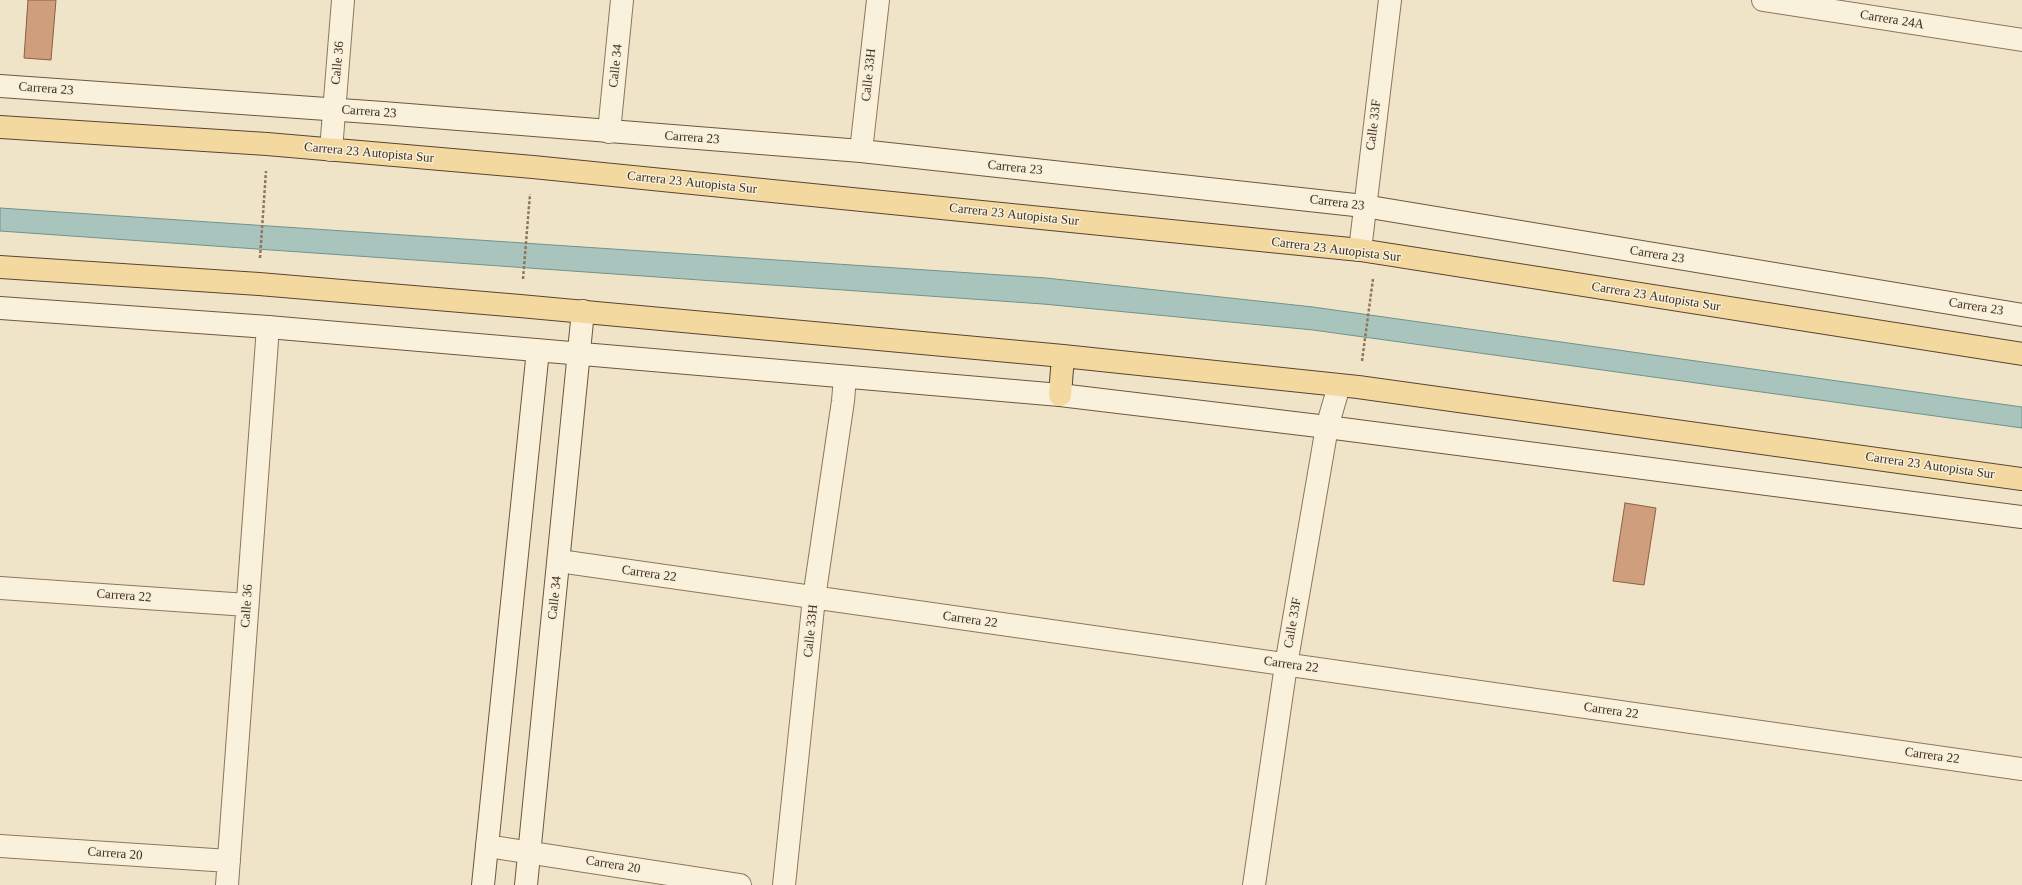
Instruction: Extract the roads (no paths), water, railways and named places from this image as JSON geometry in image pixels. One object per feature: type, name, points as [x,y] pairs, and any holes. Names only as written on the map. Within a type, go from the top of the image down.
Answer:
[{"type":"main road","name":"Carrera 23 Autopista Sur","points":[[0,127],[268,144],[533,167],[1360,250],[2022,354]]},
{"type":"main road","name":"Carrera 23 Autopista Sur","points":[[0,267],[274,286],[583,311],[1063,356],[1339,386],[2022,479]]},
{"type":"main road","points":[[1060,395],[1063,356]]},
{"type":"street","name":"Calle 36","points":[[331,150],[343,0]]},
{"type":"street","name":"Calle 34","points":[[609,132],[622,0]]},
{"type":"street","name":"Calle 33H","points":[[861,151],[878,0]]},
{"type":"street","name":"Calle 33F","points":[[1360,250],[1364,206],[1390,0]]},
{"type":"street","name":"Carrera 24A","points":[[1763,0],[2022,40]]},
{"type":"street","name":"Carrera 23","points":[[0,86],[334,110],[861,151],[1364,206],[2022,315]]},
{"type":"street","points":[[0,308],[268,327],[1060,395],[1327,427],[2022,517]]},
{"type":"street","name":"Calle 34","points":[[526,885],[583,311]]},
{"type":"street","name":"Calle 36","points":[[227,885],[268,327]]},
{"type":"street","points":[[482,885],[538,350]]},
{"type":"street","name":"Calle 33H","points":[[784,885],[814,598],[843,400],[845,377]]},
{"type":"street","name":"Calle 33F","points":[[1254,885],[1286,665],[1327,427],[1339,386]]},
{"type":"street","name":"Carrera 22","points":[[559,561],[2022,769]]},
{"type":"street","name":"Carrera 22","points":[[0,588],[247,605]]},
{"type":"street","name":"Carrera 20","points":[[0,846],[229,861]]},
{"type":"street","name":"Carrera 20","points":[[486,846],[740,885]]},
{"type":"water","points":[[0,208],[1046,278],[1313,307],[2022,407],[2022,428],[1313,330],[1043,304],[0,231]]}]
